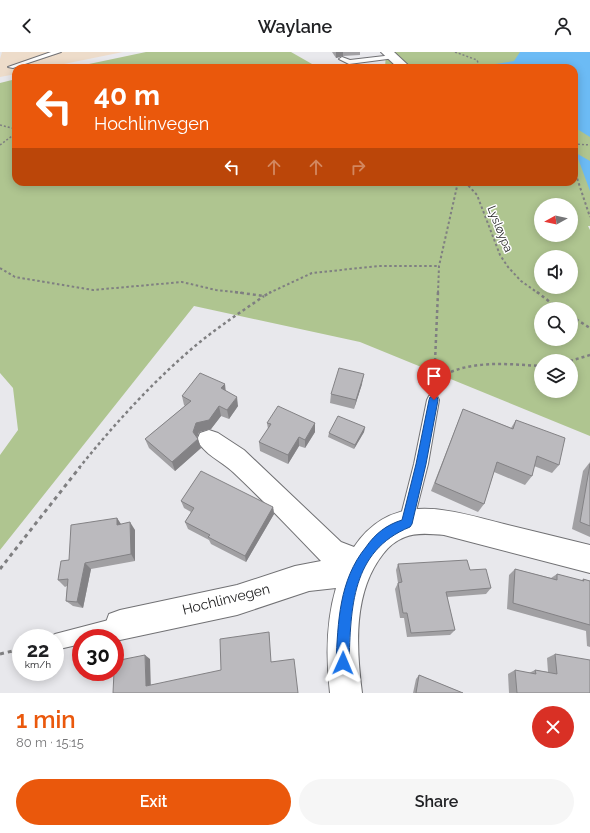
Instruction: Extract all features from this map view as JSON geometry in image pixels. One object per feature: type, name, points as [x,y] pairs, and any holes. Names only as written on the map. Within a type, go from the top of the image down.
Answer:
[{"type":"street","points":[[390,55],[400,64]]},
{"type":"street","points":[[209,440],[235,458],[256,476],[332,552],[357,569]]},
{"type":"street","points":[[346,693],[343,672],[344,628],[348,599],[357,569],[380,538],[396,527],[406,524],[431,521],[455,525],[590,560]]},
{"type":"street","name":"Hochlinvegen","points":[[120,625],[237,600],[319,574],[357,569]]},
{"type":"lane","points":[[20,64],[58,52]]},
{"type":"lane","points":[[342,59],[349,62],[390,55]]},
{"type":"lane","points":[[406,524],[421,464],[434,400]]},
{"type":"lane","points":[[64,640],[120,625]]},
{"type":"path","points":[[455,52],[477,60],[478,64]]},
{"type":"path","points":[[0,125],[12,128]]},
{"type":"path","points":[[0,145],[12,136]]},
{"type":"path","points":[[578,144],[590,146]]},
{"type":"path","points":[[578,181],[590,217]]},
{"type":"path","points":[[434,400],[439,266],[457,186]]},
{"type":"path","name":"Lysløypa","points":[[469,186],[477,195],[500,255],[508,267],[521,281],[550,302]]},
{"type":"path","points":[[0,569],[62,490],[138,399],[204,339],[248,306],[264,296],[312,273],[379,266],[439,266]]},
{"type":"path","points":[[0,268],[15,277],[93,290],[182,282],[216,290],[264,296]]},
{"type":"path","points":[[578,320],[590,328]]},
{"type":"path","points":[[578,359],[590,355]]},
{"type":"path","points":[[434,380],[451,371],[467,366],[502,364],[534,366]]},
{"type":"path","points":[[0,654],[12,651]]},
{"type":"shaded area","points":[[2,52],[123,52],[64,64],[12,64],[12,75],[0,77],[0,59]]},
{"type":"green space","points":[[146,52],[291,52],[312,64],[89,64]]},
{"type":"green space","points":[[386,52],[590,52],[590,226],[588,226],[590,230],[590,436],[360,342],[194,306],[0,550],[0,455],[18,430],[13,388],[0,373],[0,83],[12,80],[12,186],[578,186],[578,64],[385,64]]},
{"type":"water","points":[[520,52],[590,52],[590,137],[578,130],[578,64],[495,64],[514,61]]},
{"type":"water","points":[[578,154],[590,161],[590,191],[578,158]]},
{"type":"building","points":[[339,368],[364,374],[356,400],[331,394]]},
{"type":"building","points":[[200,373],[225,384],[221,388],[237,397],[227,410],[219,406],[209,420],[196,423],[193,432],[198,439],[172,462],[145,439],[191,401],[182,396]]},
{"type":"building","points":[[278,406],[315,423],[305,440],[299,437],[288,455],[259,442],[271,424],[267,423]]},
{"type":"building","points":[[463,409],[513,429],[516,420],[565,438],[559,465],[537,456],[532,476],[497,462],[484,504],[435,483]]},
{"type":"building","points":[[338,416],[365,427],[355,445],[329,433]]},
{"type":"building","points":[[590,464],[590,526],[580,522]]},
{"type":"building","points":[[201,471],[273,507],[245,556],[208,537],[210,535],[185,522],[194,508],[181,501]]},
{"type":"building","points":[[117,518],[117,525],[130,522],[131,554],[85,563],[77,602],[66,601],[68,579],[58,580],[61,561],[69,560],[71,525]]},
{"type":"building","points":[[467,560],[470,570],[486,569],[491,588],[446,592],[455,630],[411,633],[407,613],[403,613],[398,583],[402,582],[398,564]]},
{"type":"building","points":[[515,569],[557,580],[557,574],[584,581],[583,579],[590,581],[590,625],[513,603]]},
{"type":"building","points":[[269,632],[271,662],[294,659],[298,693],[113,693],[114,681],[124,681],[124,659],[145,655],[146,686],[221,670],[220,639]]},
{"type":"building","points":[[555,654],[590,660],[590,693],[517,693],[515,670],[536,674],[535,670],[557,674]]},
{"type":"building","points":[[419,675],[463,693],[416,693]]},
{"type":"route","points":[[343,663],[344,628],[348,599],[355,575],[360,563],[370,548],[380,538],[396,527],[406,524],[421,464],[434,400]]}]
